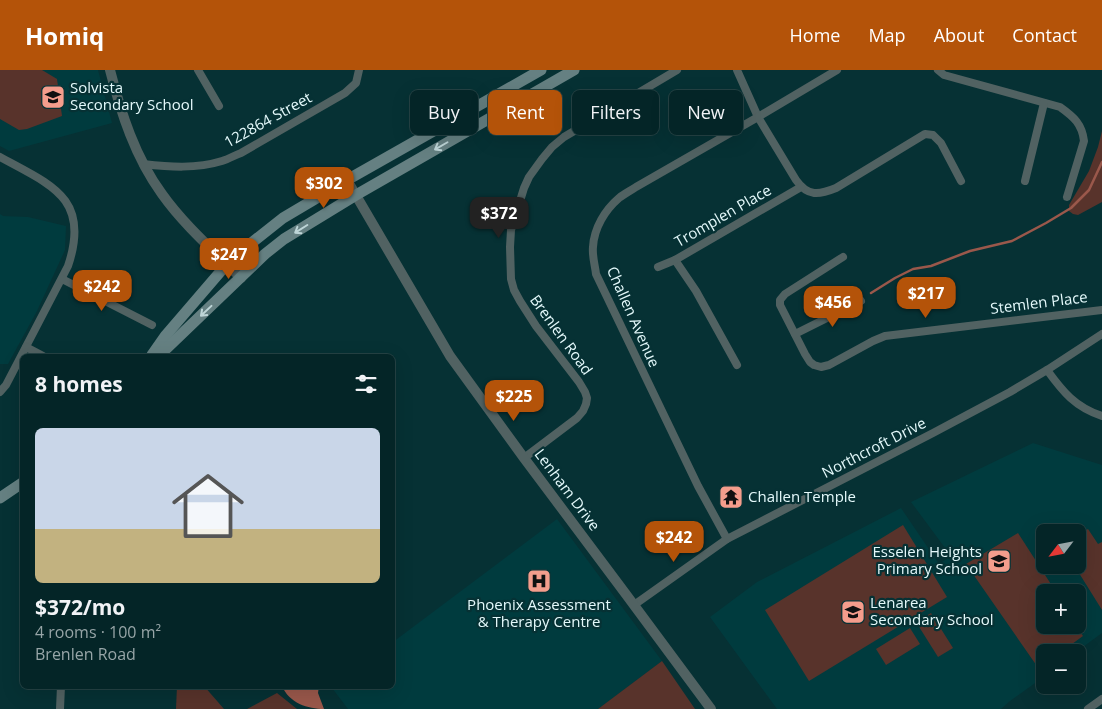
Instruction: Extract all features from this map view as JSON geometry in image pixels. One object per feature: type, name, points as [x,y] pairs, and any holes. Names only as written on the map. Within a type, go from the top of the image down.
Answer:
[{"type":"main road","points":[[152,354],[166,335],[227,264],[283,218],[541,70]]},
{"type":"main road","points":[[159,354],[284,239],[356,195],[574,70]]},
{"type":"main road","points":[[0,498],[20,484]]},
{"type":"street","points":[[110,70],[120,108],[143,164],[162,194],[181,217],[241,278]]},
{"type":"street","points":[[198,70],[219,106]]},
{"type":"street","name":"122864 Street","points":[[143,164],[198,167],[223,161],[241,153],[345,93],[356,83],[359,70]]},
{"type":"street","name":"Brenlen Road","points":[[524,458],[577,418],[583,411],[587,398],[579,382],[536,326],[514,290],[511,279],[510,239],[524,188],[529,177],[542,159],[564,137],[677,70]]},
{"type":"street","points":[[737,70],[758,117],[801,187],[813,193],[825,193],[836,188],[925,134],[933,135],[940,143],[961,181]]},
{"type":"street","name":"Challen Avenue","points":[[728,539],[690,471],[596,274],[593,246],[596,232],[609,208],[619,198],[837,70]]},
{"type":"street","points":[[938,70],[944,75],[1060,107],[1072,116],[1080,125],[1084,141],[1067,197]]},
{"type":"street","points":[[1025,181],[1044,103]]},
{"type":"street","points":[[0,157],[40,178],[52,187],[70,207],[73,223],[73,251],[68,266],[22,354]]},
{"type":"street","name":"Lenham Drive","points":[[347,180],[450,356],[711,709]]},
{"type":"street","name":"Tromplen Place","points":[[658,267],[675,260],[801,187]]},
{"type":"street","name":"Stemlen Place","points":[[843,257],[785,294],[779,302],[810,362],[821,367],[829,365],[885,336],[1102,310]]},
{"type":"street","points":[[675,260],[696,291],[737,365]]},
{"type":"street","points":[[62,279],[152,326]]},
{"type":"street","points":[[795,334],[861,301]]},
{"type":"street","name":"Northcroft Drive","points":[[634,605],[728,539],[1010,392],[1102,334]]},
{"type":"street","points":[[26,347],[39,354]]},
{"type":"street","points":[[0,392],[20,358]]},
{"type":"street","points":[[1047,370],[1058,386],[1079,406],[1102,416]]},
{"type":"street","points":[[60,709],[61,689]]},
{"type":"street","points":[[1088,709],[1102,699]]},
{"type":"shaded area","name":"Solvista Secondary School","points":[[0,70],[98,70],[112,123],[9,151],[0,146]]},
{"type":"shaded area","points":[[0,70],[42,70],[57,79],[62,116],[27,129],[19,130],[0,119]]},
{"type":"shaded area","points":[[1102,131],[1102,202],[1078,215],[1073,214],[1069,211],[1069,205],[1089,171]]},
{"type":"shaded area","points":[[0,214],[3,216],[28,217],[66,226],[65,250],[37,311],[8,364],[0,364]]},
{"type":"shaded area","name":"Lenarea Secondary School","points":[[1033,443],[1102,465],[1102,633],[1086,645],[1036,644],[1036,682],[1001,709],[777,709],[710,617],[757,582],[901,508],[939,564],[951,556],[911,502]]},
{"type":"shaded area","name":"Phoenix Assessment & Therapy Centre","points":[[557,519],[662,661],[598,709],[348,709],[333,689],[395,689],[395,640]]},
{"type":"shaded area","points":[[903,525],[947,597],[809,681],[765,610]]},
{"type":"shaded area","points":[[1088,529],[1098,544],[1102,542],[1102,610],[1080,574],[1086,574],[1086,530]]},
{"type":"shaded area","points":[[1018,533],[1036,561],[1036,574],[1044,574],[1051,584],[1036,584],[1036,634],[1082,634],[1083,636],[1072,644],[1036,644],[1036,665],[966,564]]},
{"type":"shaded area","points":[[931,613],[953,648],[938,657],[916,622]]},
{"type":"shaded area","points":[[910,628],[920,644],[886,665],[876,649]]},
{"type":"shaded area","points":[[662,661],[695,709],[598,709]]},
{"type":"shaded area","points":[[177,689],[207,689],[224,709],[176,709]]},
{"type":"shaded area","points":[[284,689],[319,689],[318,693],[324,709],[300,704]]},
{"type":"shaded area","points":[[277,693],[297,709],[247,709]]},
{"type":"waterway","points":[[871,293],[913,269],[931,266],[970,251],[1012,241],[1046,223],[1071,208],[1089,190],[1102,162]]},
{"type":"place","name":"Solvista Secondary School","points":[[53,97]]},
{"type":"place","name":"Challen Temple","points":[[731,497]]},
{"type":"place","name":"Esselen Heights Primary School","points":[[999,561]]},
{"type":"place","name":"Phoenix Assessment & Therapy Centre","points":[[539,581]]},
{"type":"place","name":"Lenarea Secondary School","points":[[853,612]]}]
